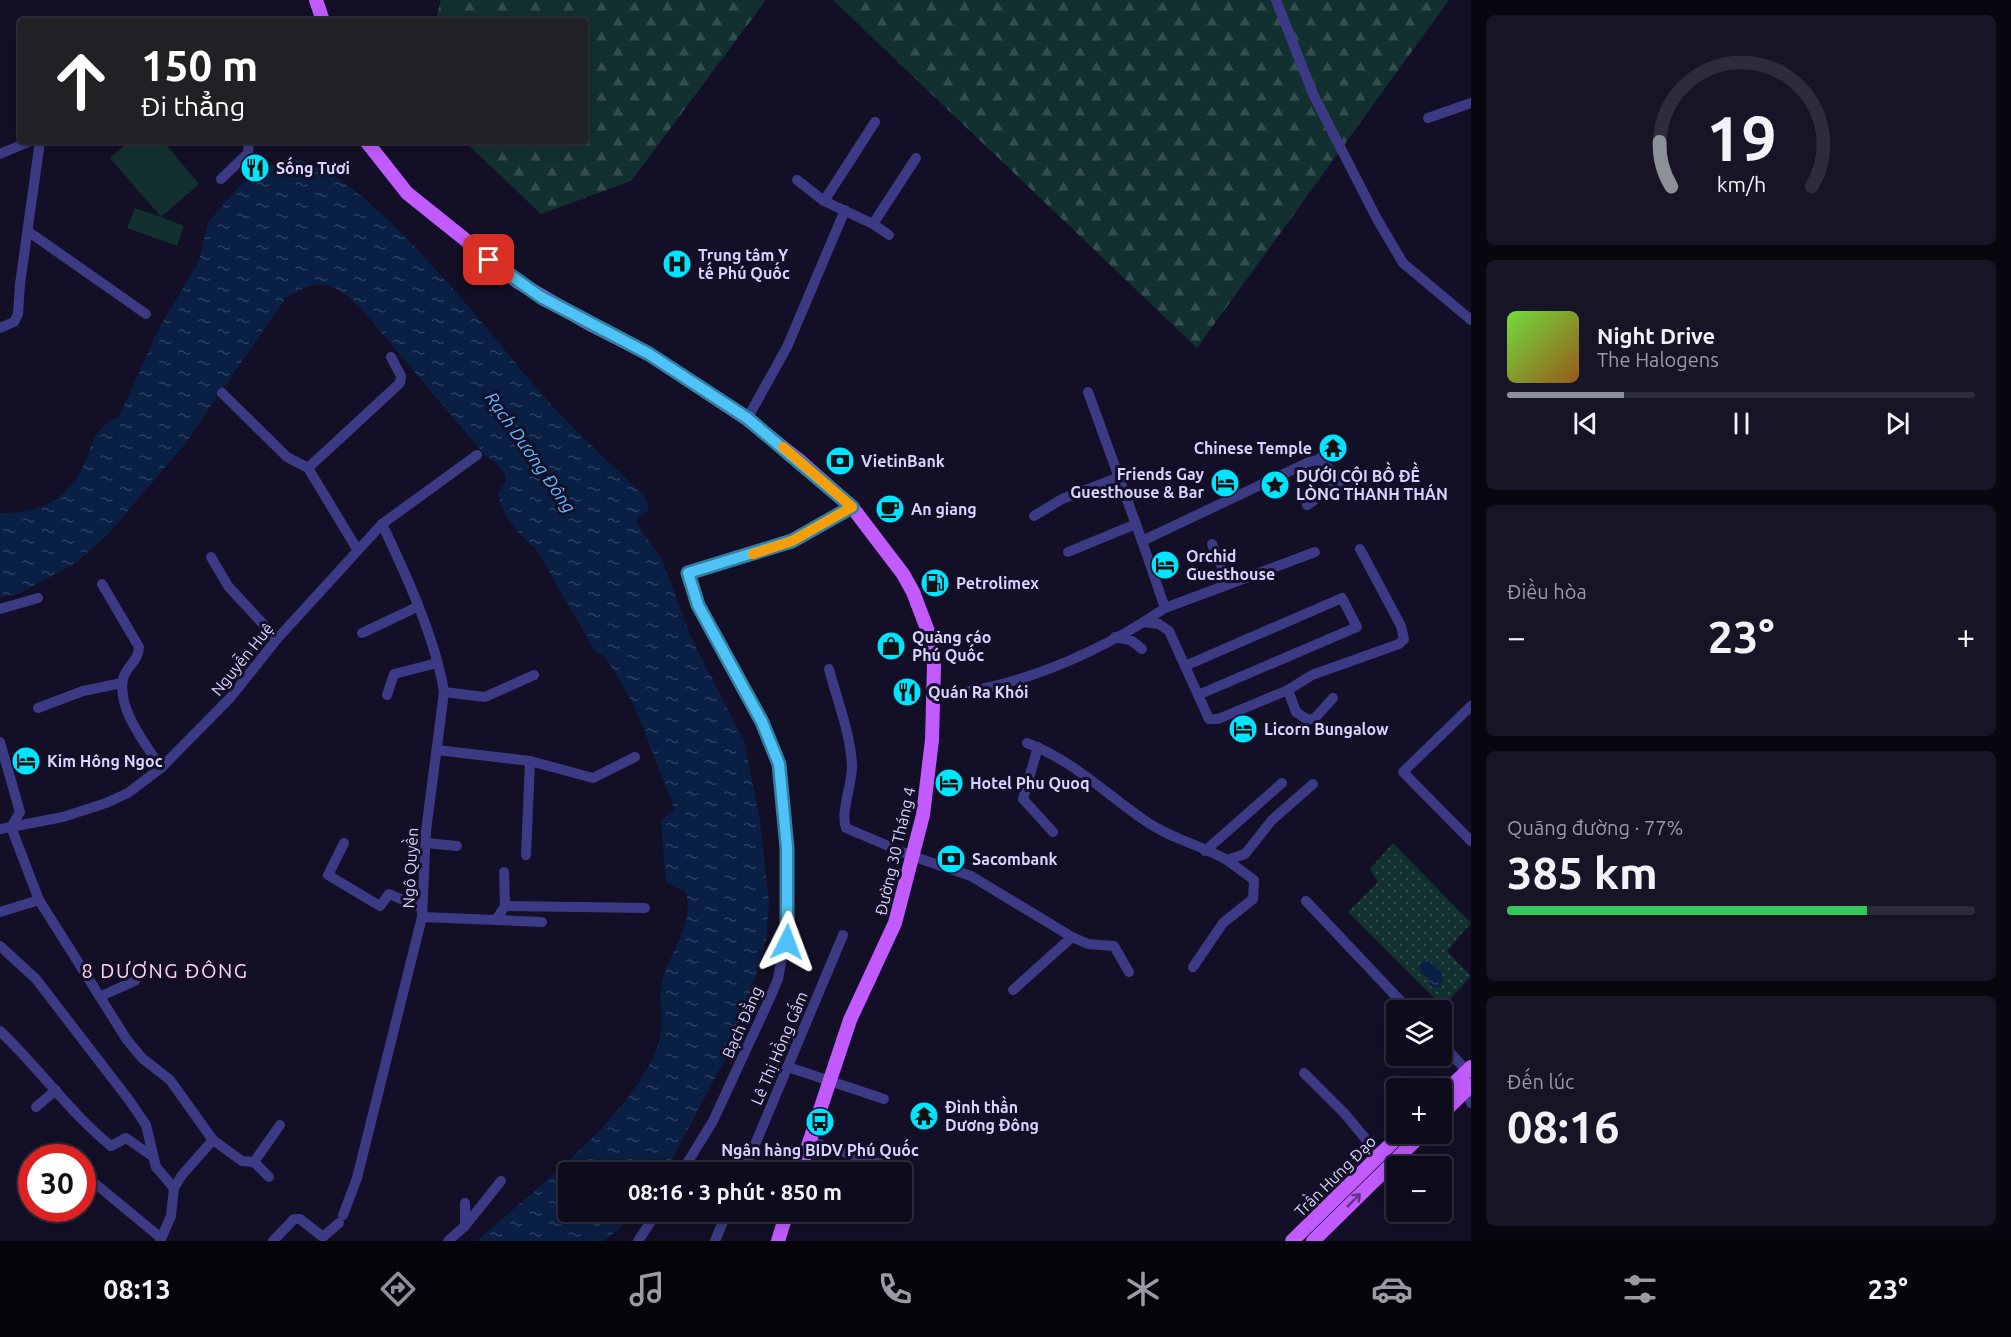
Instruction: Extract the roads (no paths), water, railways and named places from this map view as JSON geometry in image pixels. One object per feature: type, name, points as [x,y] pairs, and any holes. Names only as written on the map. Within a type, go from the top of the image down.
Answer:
[{"type":"main road","points":[[316,0],[322,18]]},
{"type":"main road","points":[[322,18],[323,0]]},
{"type":"main road","name":"Đường 30 Tháng 4","points":[[368,144],[407,193],[518,282],[588,323],[649,354],[747,418],[852,507],[903,574],[913,592],[932,645],[934,697],[928,779],[895,922],[850,1020],[828,1080],[803,1162]]},
{"type":"main road","points":[[1452,1090],[1467,1083]]},
{"type":"main road","points":[[1452,1102],[1467,1083]]},
{"type":"main road","name":"Trần Hưng Đạo","points":[[1292,1241],[1391,1144]]},
{"type":"main road","name":"Trần Hưng Đạo","points":[[1399,1156],[1412,1144]]},
{"type":"main road","points":[[1379,1155],[1386,1163]]},
{"type":"main road","name":"Trần Hưng Đạo","points":[[1312,1241],[1386,1169]]},
{"type":"main road","points":[[778,1241],[784,1222]]},
{"type":"street","points":[[1276,0],[1313,94],[1377,219],[1403,263],[1471,320]]},
{"type":"street","points":[[1428,118],[1471,103]]},
{"type":"street","points":[[824,201],[875,122]]},
{"type":"street","points":[[0,154],[25,144]]},
{"type":"street","points":[[0,328],[14,322],[18,314],[20,284],[40,144]]},
{"type":"street","points":[[221,179],[248,153],[249,144]]},
{"type":"street","points":[[873,224],[916,158]]},
{"type":"street","points":[[797,180],[824,201],[873,224],[889,235]]},
{"type":"street","points":[[747,418],[788,347],[845,210]]},
{"type":"street","points":[[29,232],[147,314]]},
{"type":"street","points":[[308,468],[400,384],[401,376],[390,357]]},
{"type":"street","points":[[1088,392],[1165,608]]},
{"type":"street","points":[[222,393],[281,452],[308,468],[357,549]]},
{"type":"street","points":[[1142,541],[1311,461],[1318,460],[1330,448]]},
{"type":"street","name":"Nguyễn Huệ","points":[[5,828],[63,818],[106,803],[128,793],[161,768],[230,698],[277,639],[345,568],[357,549],[382,524],[477,455]]},
{"type":"street","points":[[1307,505],[1340,483],[1339,477],[1318,460]]},
{"type":"street","points":[[1034,516],[1062,499],[1120,477]]},
{"type":"street","name":"Bạch Đằng","points":[[688,1162],[713,1121],[778,979],[788,924],[787,848],[779,764],[762,722],[698,605],[688,573],[792,541],[852,507]]},
{"type":"street","name":"Ngô Quyền","points":[[273,1241],[294,1219],[300,1219],[323,1237],[341,1219],[357,1178],[422,912],[426,843],[444,692],[437,663],[417,607],[382,524]]},
{"type":"street","points":[[1068,552],[1136,524]]},
{"type":"street","points":[[1212,544],[1228,582]]},
{"type":"street","points":[[1144,622],[1160,624],[1169,631],[1209,719],[1218,720],[1288,690],[1312,675],[1399,644],[1404,639],[1401,626],[1360,549]]},
{"type":"street","points":[[934,697],[1002,684],[1048,669],[1116,637],[1165,608],[1228,582],[1315,552]]},
{"type":"street","points":[[211,557],[234,594],[277,639]]},
{"type":"street","points":[[102,584],[139,647],[137,658],[126,668],[122,683],[124,701],[161,768]]},
{"type":"street","points":[[0,609],[38,598]]},
{"type":"street","points":[[1185,666],[1342,598],[1357,627],[1198,695]]},
{"type":"street","points":[[362,633],[417,607]]},
{"type":"street","points":[[1116,637],[1132,641],[1142,649]]},
{"type":"street","points":[[387,695],[394,674],[437,663]]},
{"type":"street","points":[[829,669],[852,764],[851,788],[844,817],[846,828],[912,856],[971,876],[1072,937],[1088,944],[1114,946],[1129,972]]},
{"type":"street","points":[[444,692],[485,697],[534,675]]},
{"type":"street","points":[[38,708],[83,691],[122,683]]},
{"type":"street","points":[[1288,690],[1296,712],[1308,720],[1316,718],[1333,698]]},
{"type":"street","points":[[1471,706],[1403,772],[1471,841]]},
{"type":"street","points":[[0,742],[20,812],[5,828],[39,900],[130,1045],[170,1080],[213,1140],[242,1161],[254,1162],[269,1177]]},
{"type":"street","points":[[1053,832],[1023,799],[1033,745],[1089,777],[1145,822],[1205,851],[1212,851],[1254,880],[1253,899],[1223,923],[1193,967]]},
{"type":"street","points":[[437,750],[530,761],[593,778],[635,757]]},
{"type":"street","points":[[526,855],[530,761]]},
{"type":"street","points":[[1205,851],[1282,783]]},
{"type":"street","points":[[1227,860],[1245,854],[1272,819],[1313,784]]},
{"type":"street","points":[[344,843],[327,872],[328,875],[380,906],[389,894],[422,912],[496,920],[542,922]]},
{"type":"street","points":[[426,843],[457,846]]},
{"type":"street","points":[[496,920],[505,906],[504,872]]},
{"type":"street","points":[[0,912],[39,900]]},
{"type":"street","points":[[1306,901],[1400,1000]]},
{"type":"street","points":[[505,906],[645,908]]},
{"type":"street","name":"Lê Thị Hồng Gấm","points":[[748,1162],[843,935]]},
{"type":"street","points":[[1013,990],[1072,937]]},
{"type":"street","points":[[0,946],[36,979],[116,1081],[146,1125],[156,1167],[174,1188]]},
{"type":"street","points":[[100,996],[135,981]]},
{"type":"street","points":[[0,1031],[24,1053],[92,1130],[111,1146],[126,1138],[152,1156]]},
{"type":"street","points":[[1452,1060],[1467,1083]]},
{"type":"street","points":[[788,1067],[884,1099]]},
{"type":"street","points":[[1304,1073],[1345,1114],[1379,1155]]},
{"type":"street","points":[[36,1107],[56,1090]]},
{"type":"street","points":[[254,1162],[280,1125]]},
{"type":"street","points":[[96,1185],[160,1240],[171,1216],[174,1188],[182,1175],[213,1140]]},
{"type":"street","points":[[809,1142],[875,1162]]},
{"type":"street","points":[[448,1241],[465,1226],[501,1181]]},
{"type":"street","points":[[465,1203],[465,1226]]},
{"type":"street","points":[[639,1241],[651,1222]]},
{"type":"street","points":[[715,1241],[723,1222]]},
{"type":"water","name":"Rạch Dương Đông","points":[[287,158],[317,166],[351,188],[388,220],[425,258],[558,412],[646,498],[649,510],[638,518],[637,523],[662,560],[691,637],[744,741],[759,814],[769,902],[766,942],[736,1038],[670,1162],[567,1162],[607,1123],[629,1096],[647,1069],[659,1042],[661,986],[685,925],[688,903],[686,892],[666,882],[661,820],[675,810],[634,705],[605,656],[596,653],[536,549],[508,519],[498,496],[505,482],[504,473],[484,454],[357,304],[338,290],[322,285],[305,288],[285,299],[185,444],[108,534],[76,563],[18,594],[0,597],[0,513],[22,512],[43,506],[61,495],[76,479],[96,435],[109,422],[119,417],[159,328],[199,261],[208,223],[233,193],[253,174]]},
{"type":"water","points":[[1428,960],[1442,973],[1443,980],[1439,988],[1431,987],[1428,977],[1420,974],[1420,964]]},
{"type":"water","points":[[558,1170],[558,1222],[625,1222],[603,1241],[477,1241]]},
{"type":"place","name":"Sống Tươi","points":[[255,168]]},
{"type":"place","name":"Trung tâm Y tế Phú Quốc","points":[[677,264]]},
{"type":"place","name":"Chinese Temple","points":[[1333,448]]},
{"type":"place","name":"VietinBank","points":[[840,461]]},
{"type":"place","name":"Friends Gay Guesthouse & Bar","points":[[1225,483]]},
{"type":"place","name":"DƯỚI CỘI BỒ ĐỀ LÒNG THANH THÁN","points":[[1275,485]]},
{"type":"place","name":"An giang","points":[[890,509]]},
{"type":"place","name":"Orchid Guesthouse","points":[[1165,565]]},
{"type":"place","name":"Petrolimex","points":[[935,583]]},
{"type":"place","name":"Quảng cáo Phú Quốc","points":[[891,646]]},
{"type":"place","name":"Quán Ra Khói","points":[[907,692]]},
{"type":"place","name":"Licorn Bungalow","points":[[1243,729]]},
{"type":"place","name":"Kim Hông Ngoc","points":[[26,761]]},
{"type":"place","name":"Hotel Phu Quoq","points":[[949,783]]},
{"type":"place","name":"Sacombank","points":[[951,859]]},
{"type":"place","name":"Đình thần Dương Đông","points":[[924,1116]]},
{"type":"place","name":"Ngân hàng BIDV Phú Quốc","points":[[820,1122]]},
{"type":"district","name":"8 DƯƠNG ĐÔNG","points":[[165,970]]}]
